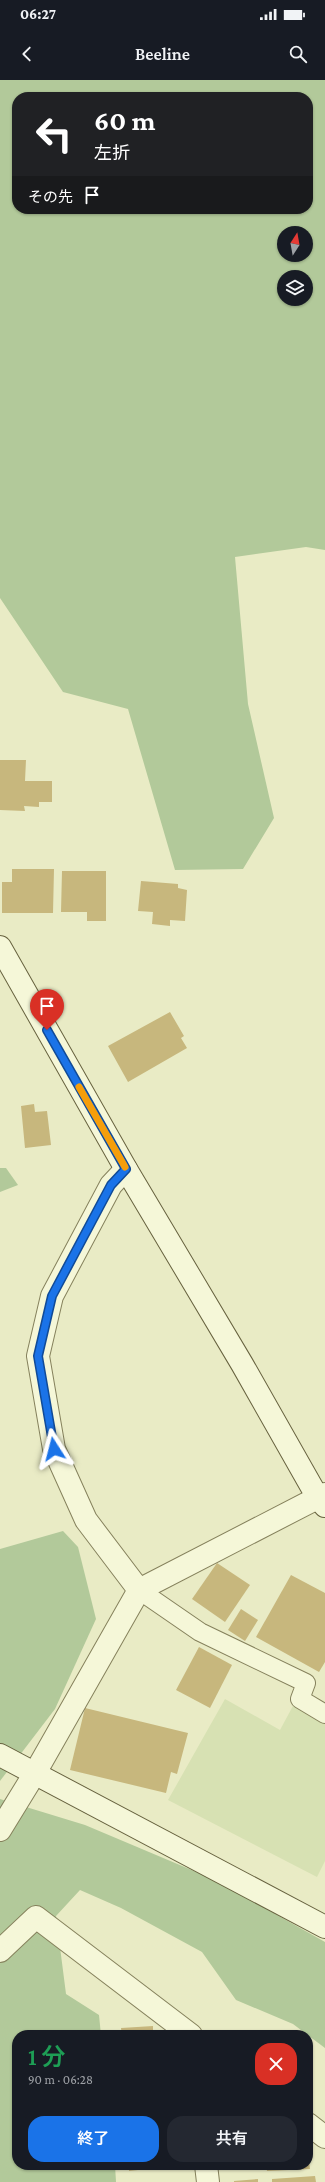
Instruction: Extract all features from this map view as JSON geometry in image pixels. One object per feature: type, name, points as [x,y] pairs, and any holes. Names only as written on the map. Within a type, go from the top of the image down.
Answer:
[{"type":"street","points":[[0,947],[126,1169],[323,1500],[139,1590],[35,1773],[0,1830]]},
{"type":"street","points":[[126,1169],[111,1185],[52,1296],[38,1356],[54,1449],[86,1520],[139,1590]]},
{"type":"street","points":[[0,1755],[325,1927]]},
{"type":"street","points":[[0,1951],[36,1917],[185,2030]]},
{"type":"street","points":[[313,2128],[325,2137]]},
{"type":"street","points":[[207,2170],[208,2182]]},
{"type":"lane","points":[[139,1590],[200,1632],[306,1683],[300,1700],[325,1714]]},
{"type":"green space","points":[[0,80],[325,80],[325,550],[306,547],[235,557],[248,704],[274,818],[243,869],[175,870],[128,709],[63,692],[0,598]]},
{"type":"green space","points":[[0,1168],[6,1168],[18,1185],[0,1192]]},
{"type":"green space","points":[[63,1531],[78,1547],[96,1619],[55,1709],[0,1781],[0,1549]]},
{"type":"green space","points":[[225,1699],[280,1730],[294,1704],[325,1722],[325,1861],[317,1877],[168,1800]]},
{"type":"green space","points":[[0,1799],[85,1825],[213,1879],[325,1942],[325,2048],[313,2039],[313,2030],[301,2030],[293,2024],[236,2000],[202,1952],[121,1908],[80,1890],[56,1916],[66,1994],[99,2015],[100,2030],[12,2030],[12,2170],[115,2170],[116,2182],[0,2182]]},
{"type":"building","points":[[0,760],[26,760],[25,781],[52,781],[52,802],[39,802],[39,807],[24,806],[25,811],[0,810]]},
{"type":"building","points":[[12,869],[54,869],[53,913],[2,913],[2,882],[12,882]]},
{"type":"building","points":[[62,871],[106,871],[106,921],[87,921],[87,912],[61,912]]},
{"type":"building","points":[[141,881],[178,884],[178,888],[187,890],[185,921],[170,920],[170,926],[152,924],[153,912],[138,911]]},
{"type":"building","points":[[170,1012],[184,1036],[181,1038],[187,1048],[128,1082],[108,1046]]},
{"type":"building","points":[[34,1104],[35,1112],[47,1111],[51,1145],[25,1148],[21,1106]]},
{"type":"building","points":[[217,1563],[250,1585],[225,1622],[192,1599]]},
{"type":"building","points":[[291,1575],[325,1593],[325,1662],[319,1672],[256,1637]]},
{"type":"building","points":[[241,1609],[258,1620],[245,1641],[228,1630]]},
{"type":"building","points":[[199,1647],[232,1665],[210,1708],[176,1690]]},
{"type":"building","points":[[85,1708],[188,1733],[177,1774],[171,1772],[166,1793],[70,1770]]},
{"type":"building","points":[[153,2026],[153,2030],[121,2030],[121,2028]]},
{"type":"building","points":[[267,2170],[288,2170],[267,2171]]},
{"type":"building","points":[[315,2176],[316,2182],[272,2182],[272,2179]]},
{"type":"building","points":[[258,2179],[258,2182],[234,2182],[234,2181]]},
{"type":"slow traffic","points":[[79,1087],[125,1167]]},
{"type":"route","points":[[47,1030],[126,1169],[111,1185],[52,1296],[38,1356],[54,1449]]}]
